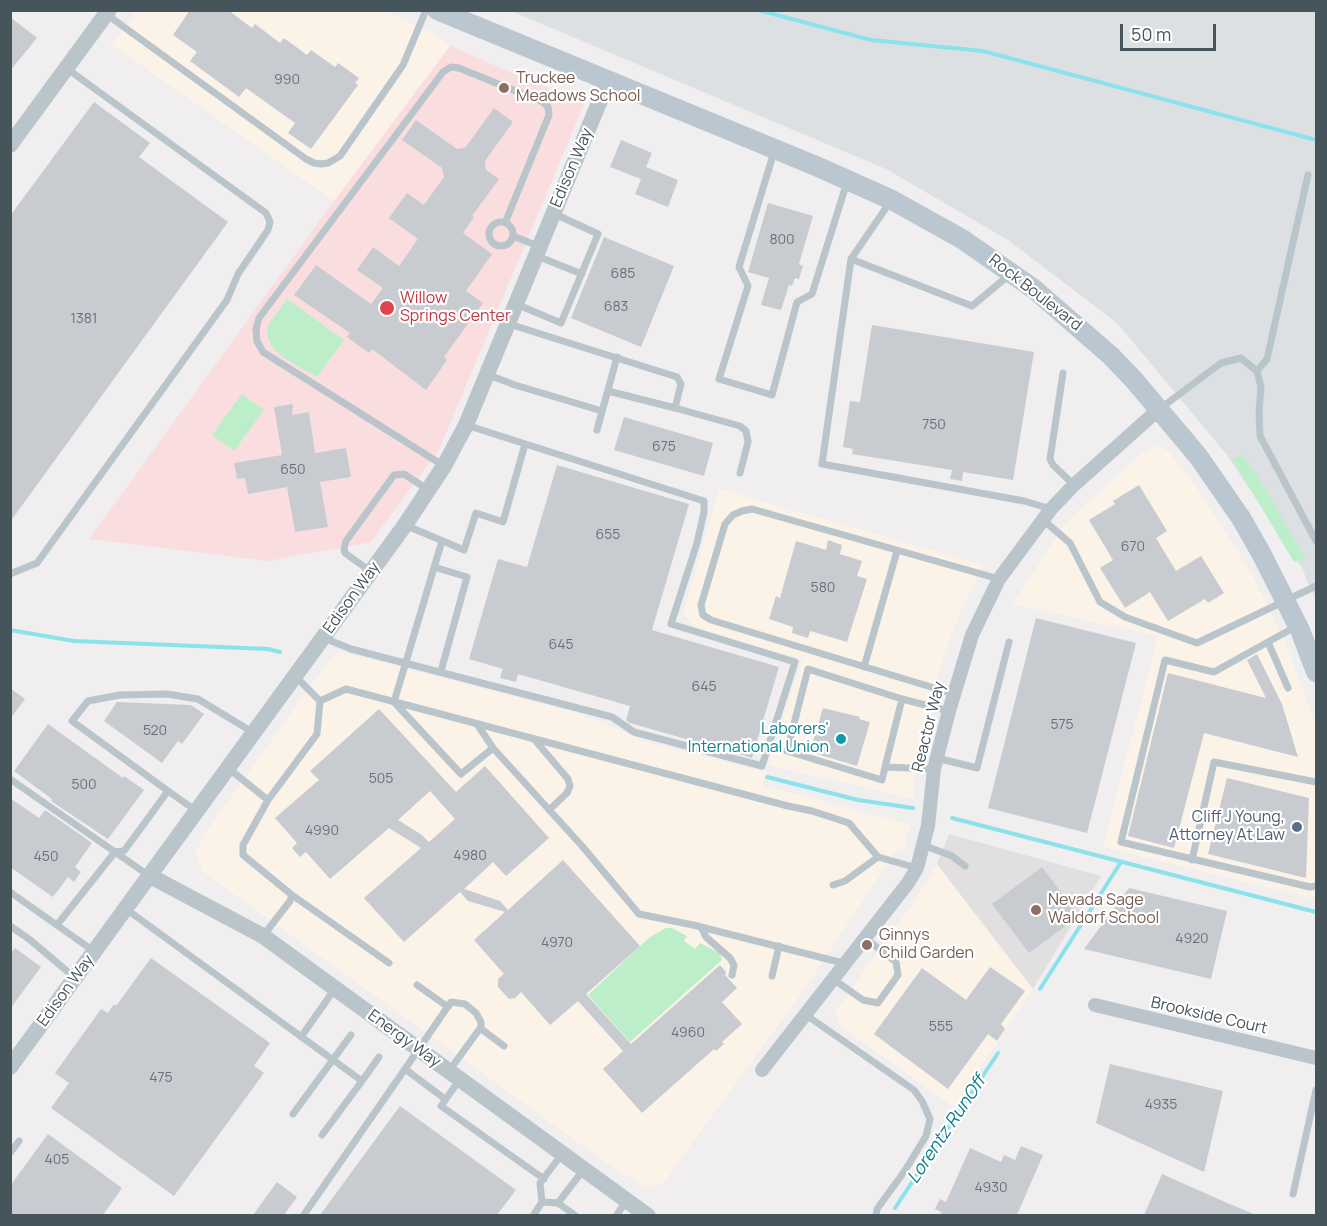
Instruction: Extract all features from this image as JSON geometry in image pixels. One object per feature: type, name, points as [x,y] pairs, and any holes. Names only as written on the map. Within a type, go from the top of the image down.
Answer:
[{"type":"main road","name":"Rock Boulevard","points":[[437,10],[775,149],[892,200],[962,239],[1011,273],[1059,310],[1110,356],[1179,432],[1241,518],[1298,626],[1317,672]]},
{"type":"street","points":[[10,145],[108,12]]},
{"type":"street","name":"Edison Way","points":[[10,1067],[429,491],[466,424],[608,81]]},
{"type":"street","name":"Reactor Way","points":[[762,1070],[834,979],[843,963],[908,883],[917,868],[928,826],[935,764],[948,711],[972,635],[999,579],[1046,514],[1074,485],[1158,410]]},
{"type":"street","name":"Energy Way","points":[[150,876],[263,936],[648,1215]]},
{"type":"street","name":"Brookside Court","points":[[1095,1005],[1317,1058]]},
{"type":"lane","points":[[108,12],[306,159],[321,164],[340,156],[403,65],[426,10]]},
{"type":"lane","points":[[444,466],[263,352],[257,341],[256,330],[259,318],[443,72],[451,67],[459,68],[543,102],[548,107],[549,115],[505,223]]},
{"type":"lane","points":[[10,574],[37,562],[227,300],[238,274],[268,230],[270,222],[266,213],[66,68]]},
{"type":"lane","points":[[775,149],[738,267],[748,286],[719,379],[772,395],[798,302],[812,294],[848,180]]},
{"type":"lane","points":[[1257,371],[1267,359],[1308,175]]},
{"type":"lane","points":[[892,200],[851,259],[822,464],[1024,501],[1046,514],[1070,543],[1100,602],[1125,617],[1197,643],[1317,586]]},
{"type":"lane","points":[[515,304],[561,323],[582,274],[598,234],[552,213]]},
{"type":"lane","points":[[497,222],[505,223],[511,228],[513,236],[509,243],[502,246],[491,242],[488,235],[490,227],[497,222]]},
{"type":"lane","points":[[513,236],[582,274]]},
{"type":"lane","points":[[851,259],[972,306],[1011,273]]},
{"type":"lane","points":[[507,324],[677,377],[681,384],[675,408]]},
{"type":"lane","points":[[597,430],[617,357]]},
{"type":"lane","points":[[1158,410],[1221,363],[1241,358],[1257,371],[1261,387],[1260,436],[1317,541]]},
{"type":"lane","points":[[1063,373],[1050,459],[1053,465],[1074,485]]},
{"type":"lane","points":[[486,374],[602,411]]},
{"type":"lane","points":[[608,391],[740,426],[746,431],[748,442],[740,473]]},
{"type":"lane","points":[[323,638],[351,649],[612,717],[634,732],[762,766],[795,662],[671,624],[696,543],[704,512],[704,501],[466,424]]},
{"type":"lane","points":[[405,525],[464,550],[476,513],[503,522],[525,444]]},
{"type":"lane","points":[[371,572],[345,553],[346,541],[394,475],[404,474],[429,491]]},
{"type":"lane","points":[[954,694],[711,620],[703,615],[701,605],[725,524],[733,515],[752,509],[999,579]]},
{"type":"lane","points":[[394,702],[404,662],[442,541]]},
{"type":"lane","points":[[864,667],[897,551]]},
{"type":"lane","points":[[434,567],[467,577],[441,671]]},
{"type":"lane","points":[[1298,626],[1214,672],[1165,660],[1121,842],[1310,887],[1317,886]]},
{"type":"lane","points":[[885,767],[935,764],[977,768],[1009,642]]},
{"type":"lane","points":[[1268,642],[1288,688]]},
{"type":"lane","points":[[902,699],[882,780],[787,751],[808,669],[948,711]]},
{"type":"lane","points":[[295,676],[320,702],[317,734],[268,800],[243,846],[243,855],[292,895],[389,963]]},
{"type":"lane","points":[[320,702],[346,689],[812,810],[849,824],[878,857],[917,868]]},
{"type":"lane","points":[[197,812],[72,721],[88,700],[120,695],[167,694],[198,699],[254,733]]},
{"type":"lane","points":[[394,702],[461,774],[494,748]]},
{"type":"lane","points":[[477,723],[494,748],[639,914],[701,927],[843,963]]},
{"type":"lane","points":[[534,739],[568,779],[570,786],[567,793],[549,810]]},
{"type":"lane","points":[[1192,860],[1214,762],[1317,782]]},
{"type":"lane","points":[[228,768],[268,800]]},
{"type":"lane","points":[[10,779],[150,876]]},
{"type":"lane","points":[[57,925],[115,852],[124,851],[168,791]]},
{"type":"lane","points":[[923,845],[952,856],[964,866]]},
{"type":"lane","points":[[833,885],[845,881],[878,857]]},
{"type":"lane","points":[[10,892],[95,952]]},
{"type":"lane","points":[[263,936],[290,901],[292,895]]},
{"type":"lane","points":[[126,909],[362,1081]]},
{"type":"lane","points":[[10,926],[75,978]]},
{"type":"lane","points":[[701,927],[706,937],[734,964],[732,975]]},
{"type":"lane","points":[[834,979],[863,1000],[878,1003],[898,975],[896,962],[864,937]]},
{"type":"lane","points":[[772,976],[779,946]]},
{"type":"lane","points":[[417,985],[448,1007]]},
{"type":"lane","points":[[301,1037],[335,989]]},
{"type":"lane","points":[[303,1215],[451,1002],[465,1004],[476,1013],[481,1022],[480,1029],[454,1075],[446,1099],[441,1106],[544,1179]]},
{"type":"lane","points":[[806,1015],[914,1089],[930,1119],[926,1136],[877,1209],[876,1215]]},
{"type":"lane","points":[[480,1029],[504,1046]]},
{"type":"lane","points":[[293,1114],[351,1035]]},
{"type":"lane","points":[[322,1135],[379,1057]]},
{"type":"lane","points":[[405,1069],[446,1099]]},
{"type":"lane","points":[[1293,1194],[1317,1090]]},
{"type":"lane","points":[[10,1153],[19,1141]]},
{"type":"lane","points":[[533,1215],[542,1202],[540,1183],[563,1154]]},
{"type":"lane","points":[[558,1203],[584,1169]]},
{"type":"lane","points":[[616,1215],[627,1200]]},
{"type":"lane","points":[[542,1202],[558,1203],[576,1215]]},
{"type":"shaded area","points":[[382,10],[437,35],[450,46],[334,201],[111,44],[133,18],[133,11]]},
{"type":"shaded area","points":[[511,11],[1316,11],[1316,602],[1302,568],[1227,455],[1117,323],[1008,240],[886,169]]},
{"type":"shaded area","name":"Willow Springs Center","points":[[450,46],[584,104],[439,450],[371,542],[268,561],[89,539],[334,201]]},
{"type":"shaded area","points":[[1154,447],[1162,447],[1169,452],[1201,494],[1250,571],[1284,639],[1315,722],[1316,899],[1103,847],[1158,636],[1013,604],[1065,524],[1140,454]]},
{"type":"shaded area","points":[[719,489],[983,565],[946,648],[913,763],[914,799],[768,765],[802,659],[694,627],[683,613]]},
{"type":"shaded area","points":[[341,652],[581,714],[644,741],[766,772],[763,786],[910,824],[904,848],[895,852],[808,984],[664,1182],[655,1187],[644,1187],[604,1161],[202,871],[196,854],[206,832],[333,655]]},
{"type":"shaded area","points":[[949,834],[1101,876],[1033,989],[937,864]]},
{"type":"shaded area","points":[[937,864],[1033,989],[954,1107],[840,1026],[835,1013],[888,936],[914,903]]},
{"type":"green space","points":[[287,299],[344,340],[317,377],[284,358],[273,348],[268,338],[267,327]]},
{"type":"green space","points":[[242,394],[264,410],[234,451],[212,435]]},
{"type":"green space","points":[[1242,455],[1258,477],[1306,559],[1294,562],[1233,460]]},
{"type":"green space","points":[[666,928],[672,928],[687,936],[684,941],[695,949],[700,943],[720,953],[722,960],[630,1042],[588,995],[650,937]]},
{"type":"building","points":[[190,10],[228,10],[252,28],[255,24],[280,43],[284,38],[307,55],[311,50],[335,67],[338,63],[359,78],[355,83],[358,85],[311,149],[288,133],[295,123],[246,88],[239,97],[190,61],[197,52],[173,35]]},
{"type":"building","points":[[10,17],[37,38],[10,71]]},
{"type":"building","points":[[94,102],[150,143],[139,157],[228,222],[10,522],[10,216]]},
{"type":"building","points":[[494,108],[513,122],[485,161],[486,170],[499,179],[472,216],[474,217],[463,233],[492,254],[466,291],[483,303],[444,357],[447,360],[426,390],[372,349],[369,353],[347,337],[350,333],[294,295],[316,265],[371,304],[383,288],[357,270],[373,247],[399,266],[418,239],[389,218],[407,193],[424,205],[444,177],[442,168],[402,140],[416,120],[457,149],[465,148]]},
{"type":"building","points":[[621,140],[652,153],[646,167],[678,180],[668,207],[635,194],[641,179],[610,167]]},
{"type":"building","points":[[768,203],[813,216],[799,264],[803,266],[799,279],[795,278],[792,286],[789,285],[781,310],[761,305],[769,278],[748,272]]},
{"type":"building","points":[[604,237],[674,266],[641,347],[571,318]]},
{"type":"building","points":[[872,325],[1034,352],[1013,480],[963,472],[962,481],[950,479],[952,470],[852,454],[853,449],[843,447],[850,401],[860,402]]},
{"type":"building","points":[[293,404],[292,415],[309,412],[315,453],[346,448],[351,477],[320,482],[328,527],[295,532],[287,487],[248,494],[245,478],[237,479],[234,463],[282,455],[274,407]]},
{"type":"building","points":[[624,417],[713,443],[704,476],[614,450]]},
{"type":"building","points":[[557,465],[689,504],[652,630],[779,667],[752,758],[630,723],[626,720],[630,706],[518,674],[516,682],[500,678],[503,669],[469,659],[498,559],[527,567]]},
{"type":"building","points":[[1139,485],[1167,531],[1156,538],[1176,571],[1201,556],[1224,593],[1208,603],[1205,599],[1168,621],[1150,592],[1125,608],[1100,568],[1113,560],[1089,520],[1115,504],[1113,501]]},
{"type":"building","points":[[828,540],[842,545],[840,554],[862,561],[857,576],[867,579],[847,642],[810,631],[808,638],[792,633],[793,627],[769,619],[776,596],[780,598],[796,541],[826,550]]},
{"type":"building","points":[[1036,618],[1136,643],[1087,833],[988,808]]},
{"type":"building","points":[[1257,654],[1282,704],[1298,757],[1204,733],[1174,848],[1128,836],[1168,673],[1266,698],[1247,660]]},
{"type":"building","points":[[10,688],[25,699],[10,719]]},
{"type":"building","points":[[117,702],[191,705],[204,714],[182,744],[178,741],[162,763],[104,721]]},
{"type":"building","name":"Laborers' International Union","points":[[823,708],[860,717],[859,719],[870,722],[857,766],[810,752]]},
{"type":"building","points":[[379,709],[456,792],[485,766],[549,838],[506,876],[493,862],[464,889],[500,901],[508,910],[563,860],[640,946],[586,994],[631,1044],[720,965],[726,972],[725,975],[737,988],[722,1002],[742,1024],[722,1042],[724,1044],[716,1051],[714,1049],[642,1113],[603,1069],[623,1051],[578,1001],[550,1025],[521,992],[515,998],[509,999],[498,987],[498,979],[504,974],[474,940],[505,912],[468,901],[460,892],[404,942],[364,898],[421,848],[389,828],[330,879],[306,852],[300,857],[292,848],[297,843],[275,818],[319,780],[310,771]],"holes":[[[430,791],[455,819],[429,842],[398,820]]]},
{"type":"building","points":[[48,724],[123,778],[124,776],[144,790],[108,839],[51,801],[52,799],[14,771]]},
{"type":"building","points":[[1227,778],[1309,798],[1306,878],[1208,854]]},
{"type":"building","points":[[10,798],[39,818],[45,810],[92,843],[75,867],[81,872],[74,882],[68,877],[53,897],[10,867]]},
{"type":"building","name":"Nevada Sage Waldorf School","points":[[1042,867],[1079,916],[1029,953],[992,904]]},
{"type":"building","points":[[1129,888],[1227,911],[1211,979],[1084,949]]},
{"type":"building","points":[[15,948],[41,967],[10,1009],[10,954]]},
{"type":"building","points":[[151,958],[270,1043],[254,1066],[264,1073],[174,1196],[51,1108],[69,1083],[55,1073],[101,1009],[108,1013],[114,1004],[116,1006]]},
{"type":"building","points":[[990,967],[1025,991],[1001,1024],[1005,1029],[997,1041],[988,1034],[948,1089],[874,1034],[922,968],[966,1000]]},
{"type":"building","points":[[1110,1064],[1223,1091],[1204,1172],[1096,1123]]},
{"type":"building","points":[[400,1106],[516,1190],[497,1215],[320,1215]]},
{"type":"building","points":[[48,1134],[122,1188],[103,1215],[10,1215],[10,1186]]},
{"type":"building","points":[[1021,1146],[1043,1155],[1017,1215],[940,1215],[941,1212],[935,1209],[940,1199],[946,1202],[970,1148],[1001,1162],[1004,1155],[1015,1160]]},
{"type":"building","points":[[1162,1174],[1225,1202],[1256,1215],[1144,1215]]},
{"type":"building","points":[[277,1182],[297,1197],[284,1215],[253,1215]]},
{"type":"waterway","points":[[758,10],[871,40],[983,51],[1316,140]]},
{"type":"waterway","points":[[10,630],[74,641],[268,649],[280,652]]},
{"type":"waterway","points":[[767,777],[858,800],[913,808]]},
{"type":"waterway","points":[[952,818],[1316,912]]},
{"type":"waterway","name":"Lorentz RunOff","points":[[1040,989],[1121,862]]},
{"type":"waterway","name":"Lorentz RunOff","points":[[895,1208],[998,1053]]},
{"type":"place","name":"Truckee Meadows School","points":[[504,88]]},
{"type":"place","name":"Willow Springs Center","points":[[387,308]]},
{"type":"place","name":"Laborers' International Union","points":[[841,739]]},
{"type":"place","name":"Cliff J Young, Attorney At Law","points":[[1297,827]]},
{"type":"place","name":"Nevada Sage Waldorf School","points":[[1036,910]]},
{"type":"place","name":"Ginnys Child Garden","points":[[867,945]]}]
